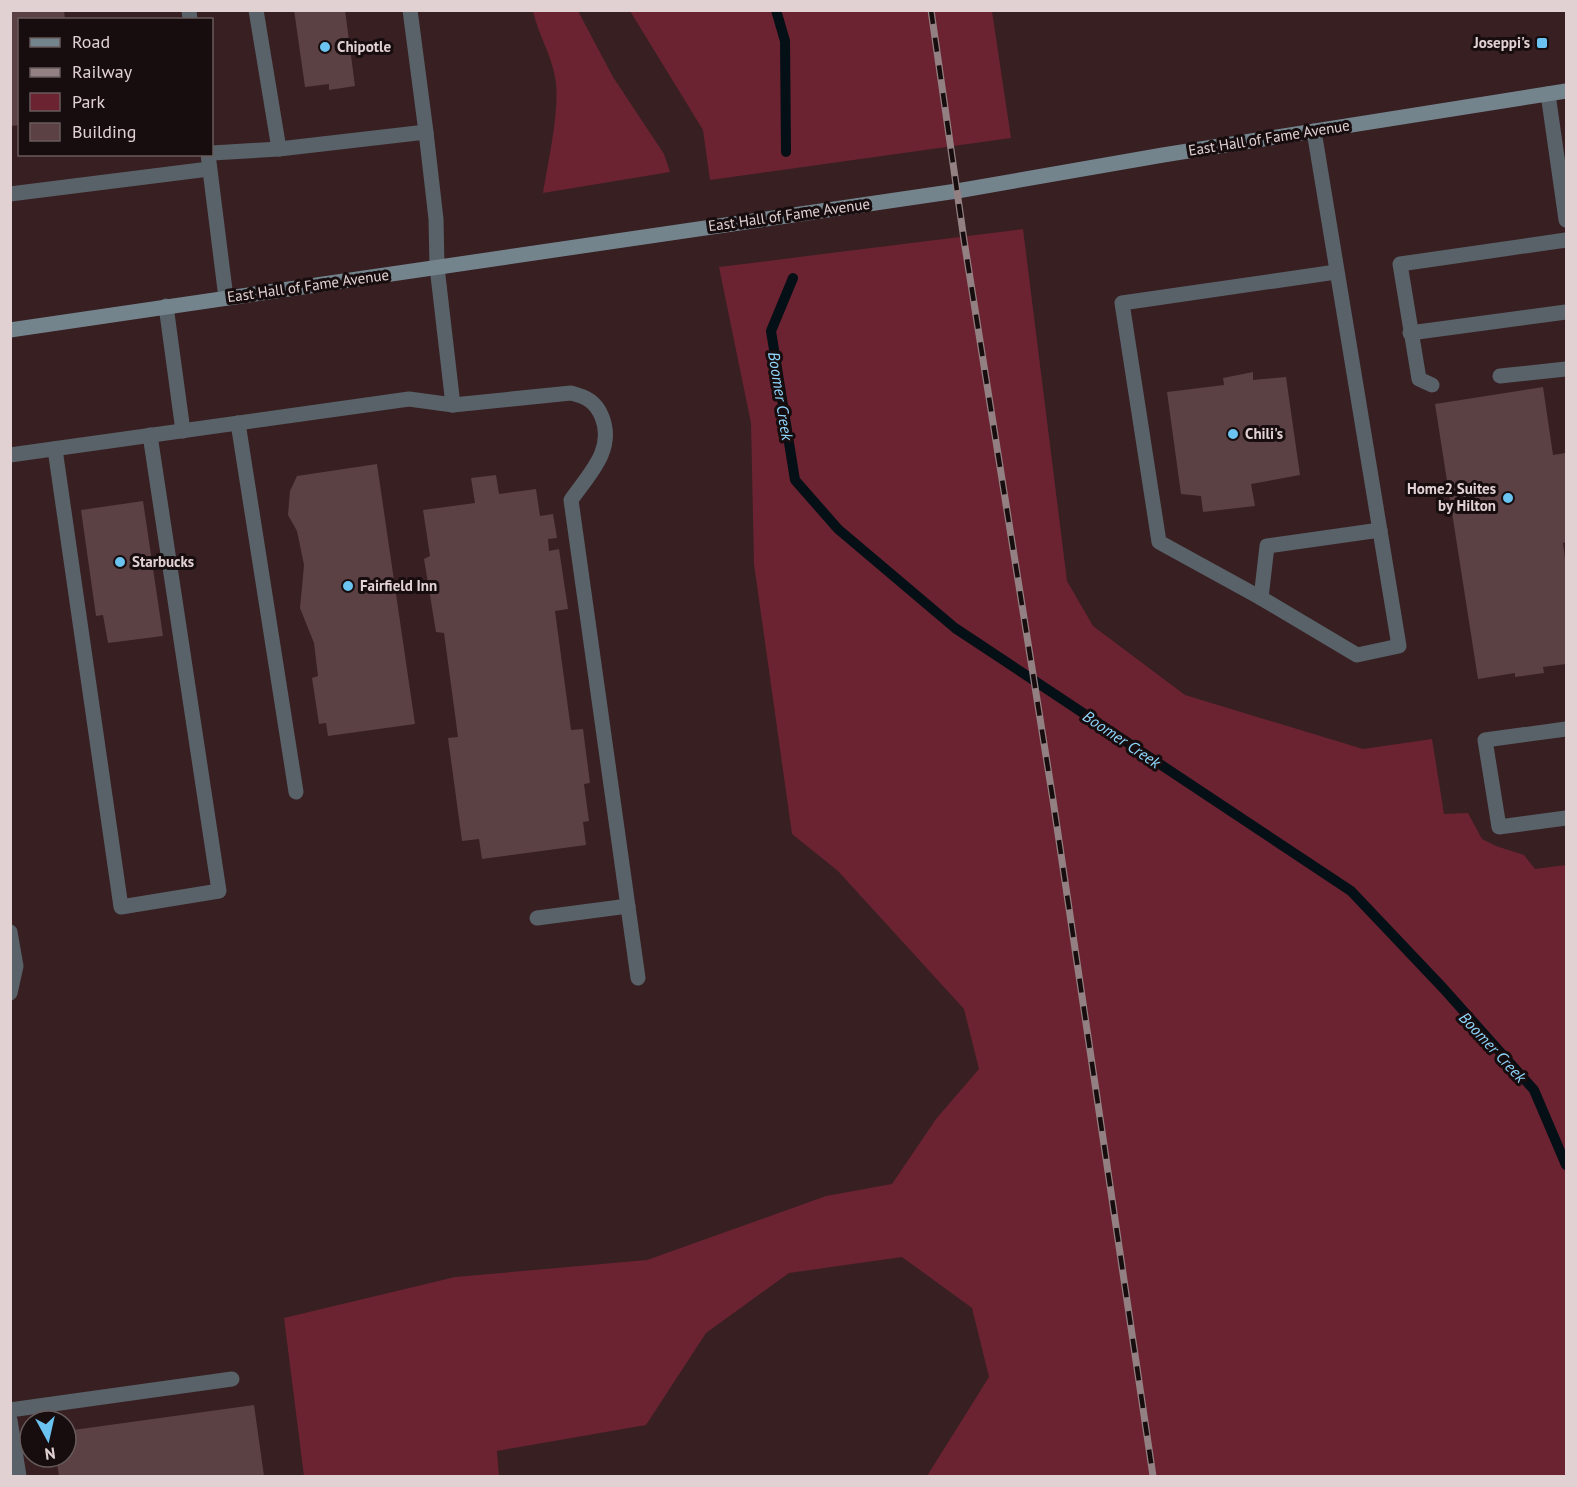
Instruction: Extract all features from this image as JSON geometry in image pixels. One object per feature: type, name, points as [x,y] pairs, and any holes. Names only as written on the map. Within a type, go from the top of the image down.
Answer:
[{"type":"main road","name":"East Hall of Fame Avenue","points":[[10,330],[957,191],[1566,91]]},
{"type":"street","points":[[256,10],[279,149]]},
{"type":"street","points":[[410,10],[436,219],[436,267],[453,405]]},
{"type":"street","points":[[1548,94],[1566,220]]},
{"type":"street","points":[[1314,131],[1399,646],[1357,656],[1261,598],[1159,542],[1122,303],[1336,272]]},
{"type":"street","points":[[10,194],[210,159],[426,132]]},
{"type":"street","points":[[210,159],[226,298]]},
{"type":"street","points":[[1432,385],[1419,380],[1400,264],[1566,240]]},
{"type":"street","points":[[166,306],[183,431]]},
{"type":"street","points":[[1410,333],[1566,312]]},
{"type":"street","points":[[1500,376],[1566,369]]},
{"type":"street","points":[[10,455],[409,399],[453,405],[571,393],[586,397],[599,408],[607,438],[604,451],[571,500],[638,978]]},
{"type":"street","points":[[238,423],[296,792]]},
{"type":"street","points":[[55,449],[121,907],[219,891],[150,435]]},
{"type":"street","points":[[1261,598],[1267,546],[1380,530]]},
{"type":"street","points":[[1566,729],[1485,740],[1499,827],[1566,818]]},
{"type":"street","points":[[537,918],[628,906]]},
{"type":"street","points":[[10,932],[16,966],[10,993]]},
{"type":"street","points":[[10,1410],[232,1379]]},
{"type":"street","points":[[10,1420],[19,1476]]},
{"type":"green space","points":[[533,11],[578,11],[613,77],[664,154],[670,172],[543,193],[553,134],[556,89],[548,52]]},
{"type":"green space","points":[[630,11],[992,11],[1011,138],[710,180],[703,130]]},
{"type":"green space","points":[[1023,229],[1067,581],[1093,626],[1185,695],[1363,749],[1432,739],[1444,814],[1468,813],[1482,839],[1524,855],[1535,869],[1566,865],[1566,1476],[927,1476],[989,1377],[972,1308],[902,1257],[789,1273],[706,1333],[646,1425],[497,1451],[499,1476],[304,1476],[284,1318],[455,1277],[647,1260],[826,1196],[892,1184],[936,1119],[979,1069],[964,1009],[838,871],[792,834],[754,564],[751,423],[719,267]]},
{"type":"building","points":[[10,10],[64,10],[65,18],[18,18],[18,125],[10,126]]},
{"type":"building","name":"Chipotle","points":[[294,10],[345,10],[355,86],[329,90],[329,84],[305,87]]},
{"type":"building","name":"Chili's","points":[[1253,372],[1253,380],[1286,377],[1300,475],[1251,484],[1255,506],[1203,512],[1201,496],[1181,494],[1167,392],[1224,385],[1223,378]]},
{"type":"building","name":"Home2 Suites by Hilton","points":[[1543,387],[1553,455],[1566,453],[1566,542],[1563,543],[1566,566],[1566,664],[1543,667],[1544,673],[1515,677],[1515,673],[1478,679],[1435,404]]},
{"type":"building","name":"Fairfield Inn","points":[[377,464],[415,724],[328,736],[326,723],[319,724],[312,678],[318,676],[314,643],[300,608],[304,565],[297,531],[288,515],[290,491],[297,476]]},
{"type":"building","points":[[496,475],[499,494],[536,489],[540,516],[553,514],[557,538],[548,539],[549,551],[559,549],[568,609],[555,611],[571,730],[583,729],[590,783],[584,784],[589,821],[583,822],[586,845],[482,859],[479,839],[462,841],[448,738],[458,737],[444,633],[436,632],[424,559],[430,556],[423,510],[475,503],[471,478]]},
{"type":"building","name":"Starbucks","points":[[143,501],[163,636],[108,643],[103,615],[96,616],[81,510]]},
{"type":"building","points":[[254,1405],[264,1476],[59,1476],[58,1469],[78,1469],[78,1429]]},
{"type":"waterway","name":"Boomer Creek","points":[[776,10],[785,41],[786,152]]},
{"type":"waterway","name":"Boomer Creek","points":[[793,278],[771,331],[795,480],[838,529],[955,628],[1351,891],[1443,988],[1534,1090],[1566,1165]]},
{"type":"railway","points":[[931,10],[964,240],[1053,800],[1153,1476]]},
{"type":"place","name":"Joseppi's","points":[[1542,43]]},
{"type":"place","name":"Chipotle","points":[[325,47]]},
{"type":"place","name":"Chili's","points":[[1233,434]]},
{"type":"place","name":"Home2 Suites by Hilton","points":[[1508,498]]},
{"type":"place","name":"Starbucks","points":[[120,562]]},
{"type":"place","name":"Fairfield Inn","points":[[348,586]]}]
